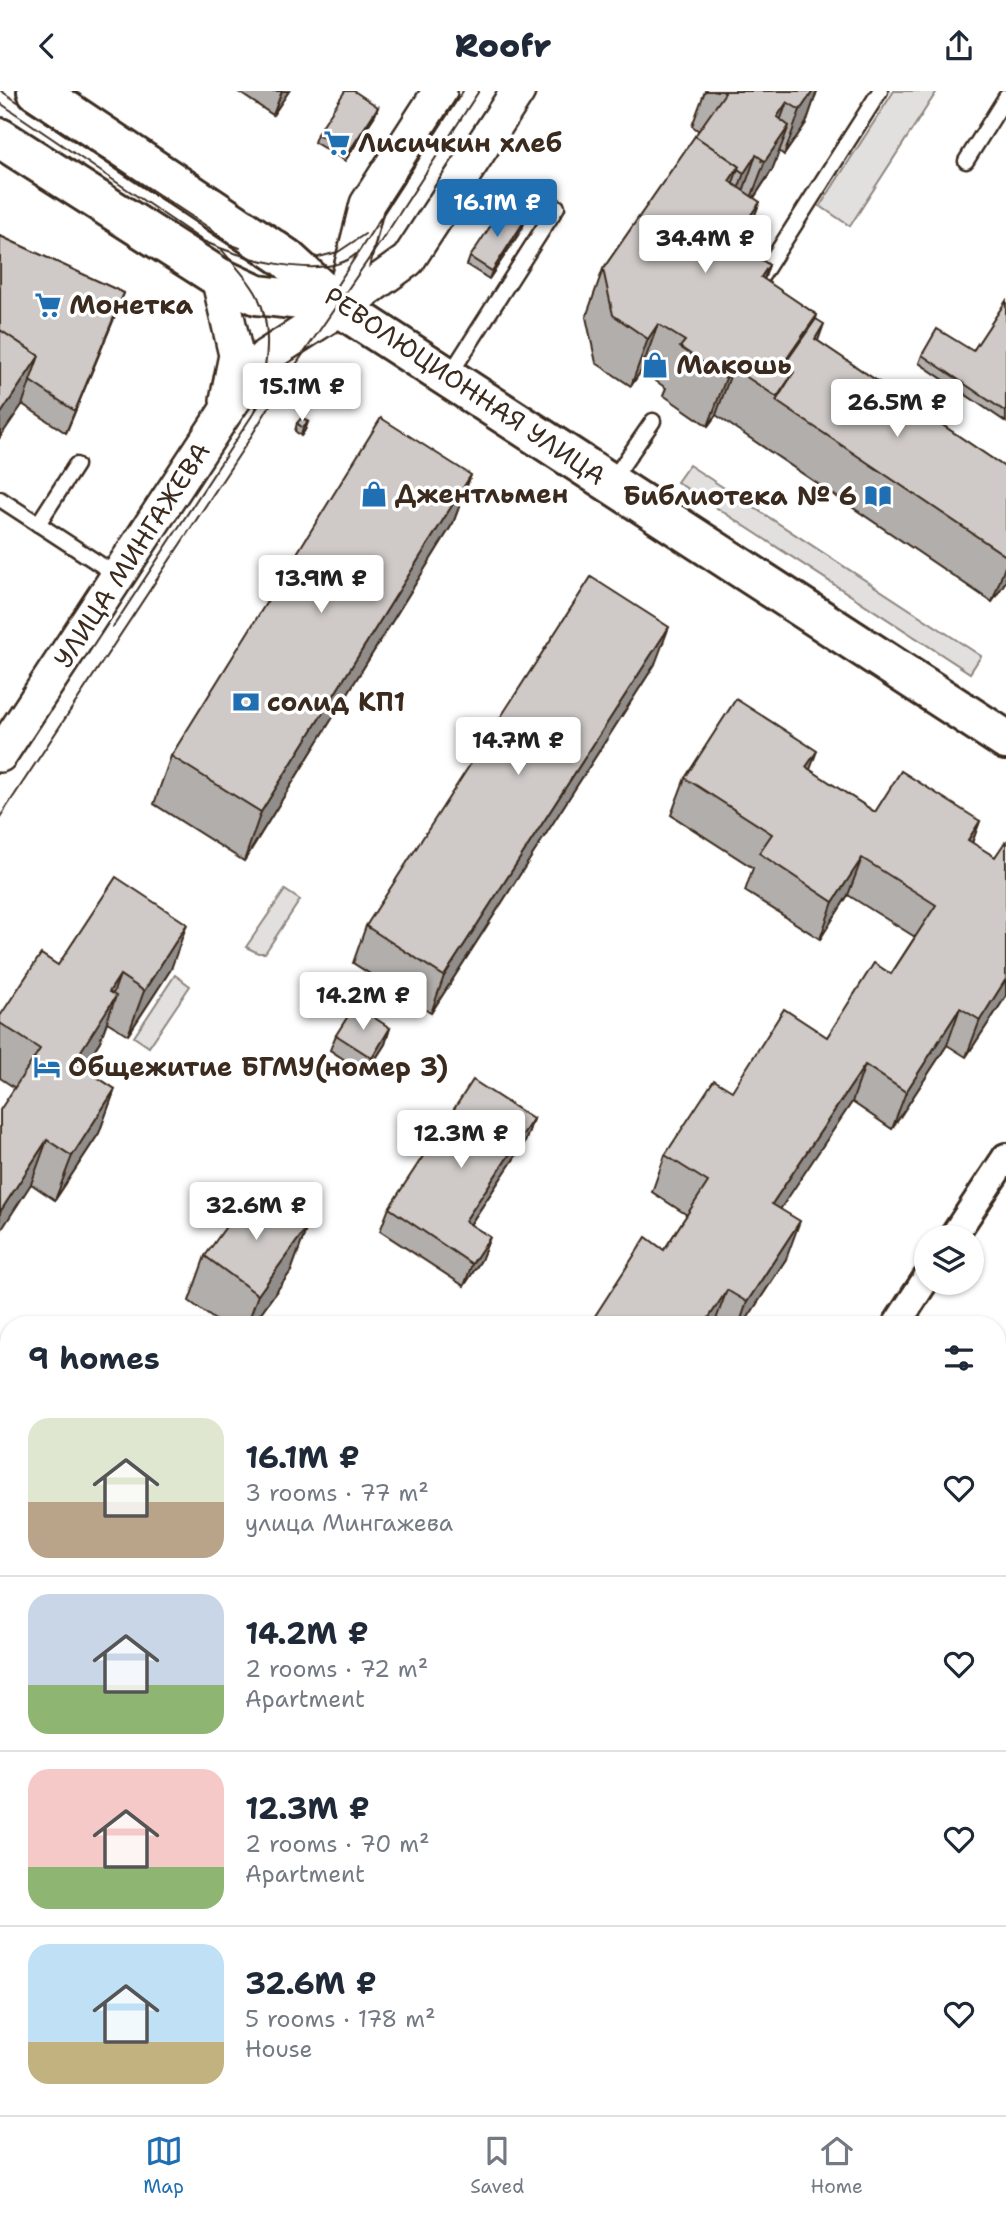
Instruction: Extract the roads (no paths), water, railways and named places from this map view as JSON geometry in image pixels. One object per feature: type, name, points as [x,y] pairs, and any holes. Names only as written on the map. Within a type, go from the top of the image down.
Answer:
[{"type":"main road","name":"РЕВОЛЮЦИОННАЯ УЛИЦА","points":[[37,91],[286,258],[339,306],[1001,732]]},
{"type":"main road","points":[[0,138],[218,277],[257,295],[339,306]]},
{"type":"street","points":[[339,306],[367,204],[440,91]]},
{"type":"street","points":[[339,306],[408,260],[518,91]]},
{"type":"street","points":[[218,277],[236,355],[224,414]]},
{"type":"street","name":"УЛИЦА МИНГАЖЕВА","points":[[0,755],[224,414],[266,356],[339,306]]},
{"type":"street","points":[[961,1225],[1006,1157]]},
{"type":"street","points":[[902,1316],[916,1295]]},
{"type":"lane","points":[[754,288],[880,91]]},
{"type":"lane","points":[[966,160],[1006,97]]},
{"type":"lane","points":[[448,377],[557,207]]},
{"type":"lane","points":[[611,483],[653,421]]},
{"type":"lane","points":[[38,524],[76,465]]},
{"type":"lane","points":[[0,499],[118,576]]},
{"type":"tram line","points":[[1,91],[240,248]]},
{"type":"tram line","points":[[330,296],[463,91]]},
{"type":"tram line","points":[[0,817],[247,443],[288,376],[388,231],[479,91]]},
{"type":"tram line","points":[[0,103],[203,241],[259,260],[303,267],[341,262],[356,254]]},
{"type":"tram line","points":[[315,258],[338,252],[365,234]]},
{"type":"tram line","points":[[222,250],[255,291],[266,325],[265,370],[254,413]]},
{"type":"tram line","points":[[113,627],[259,405]]},
{"type":"place","name":"Лисичкин хлеб","points":[[337,143]]},
{"type":"place","name":"Монетка","points":[[48,305]]},
{"type":"place","name":"Макошь","points":[[655,365]]},
{"type":"place","name":"Джентльмен","points":[[374,494]]},
{"type":"place","name":"Библиотека № 6","points":[[878,496]]},
{"type":"place","name":"солид КП1","points":[[246,702]]},
{"type":"place","name":"Общежитие БГМУ(номер 3)","points":[[47,1067]]}]
